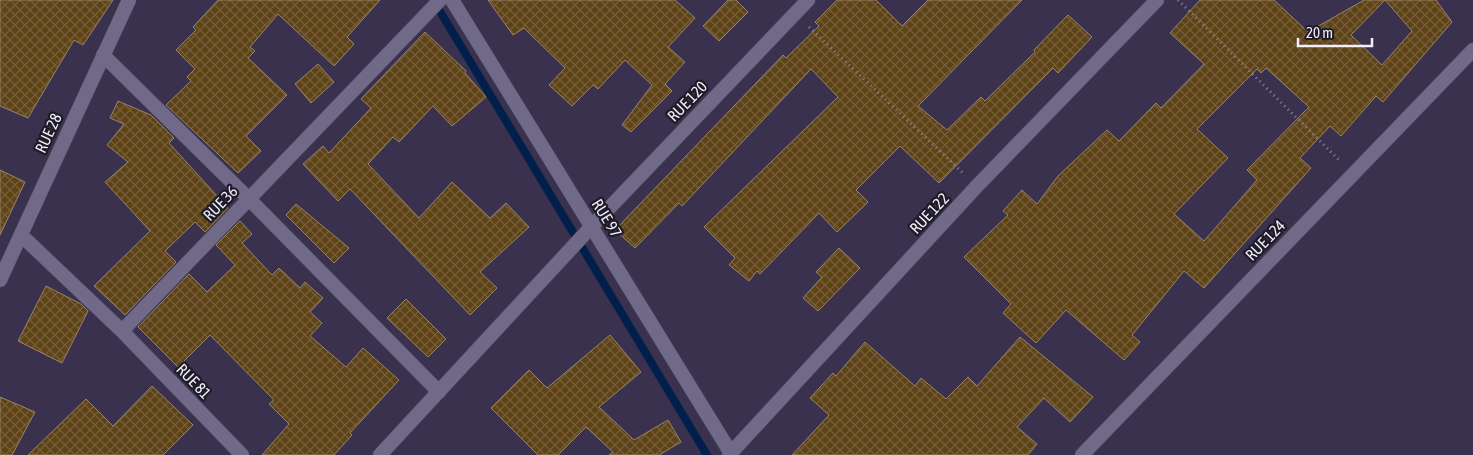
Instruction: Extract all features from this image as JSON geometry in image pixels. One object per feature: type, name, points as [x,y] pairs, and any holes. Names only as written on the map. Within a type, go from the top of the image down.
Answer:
[{"type":"street","name":"RUE 28","points":[[0,280],[129,0]]},
{"type":"street","name":"RUE 36","points":[[122,331],[440,0]]},
{"type":"street","name":"RUE 97","points":[[452,0],[731,454]]},
{"type":"street","name":"RUE 120","points":[[380,455],[592,226],[808,0]]},
{"type":"street","name":"RUE 122","points":[[731,454],[977,186],[1156,0]]},
{"type":"street","name":"RUE 124","points":[[1082,455],[1473,50]]},
{"type":"street","points":[[103,55],[249,199],[439,392]]},
{"type":"street","points":[[21,234],[122,331]]},
{"type":"street","name":"RUE 81","points":[[122,331],[242,455]]},
{"type":"path","points":[[1178,0],[1353,174]]},
{"type":"path","points":[[795,14],[977,186]]},
{"type":"building","points":[[0,0],[113,0],[83,45],[74,40],[28,118],[0,106]]},
{"type":"building","points":[[218,0],[380,0],[347,37],[354,44],[334,66],[278,14],[250,47],[255,51],[248,58],[287,95],[246,136],[261,151],[238,173],[166,105],[191,81],[187,77],[195,69],[176,50],[196,30],[193,27]]},
{"type":"building","points":[[488,0],[675,0],[695,18],[668,47],[685,62],[665,84],[672,91],[631,132],[622,125],[652,85],[625,60],[598,89],[593,85],[572,106],[549,85],[565,68],[524,28],[513,35]]},
{"type":"building","points":[[728,0],[736,0],[748,12],[719,41],[703,26]]},
{"type":"building","points":[[837,0],[876,0],[902,26],[928,0],[1022,0],[918,106],[947,130],[981,97],[985,101],[1035,52],[1034,50],[1068,15],[1092,37],[1058,73],[1053,68],[939,183],[900,146],[856,190],[868,202],[837,232],[819,213],[760,274],[757,271],[749,281],[729,265],[735,258],[704,227],[838,97],[811,69],[682,206],[679,203],[635,248],[615,230],[783,55],[786,58],[819,26],[815,22]]},
{"type":"building","points":[[1200,0],[1274,0],[1308,32],[1364,0],[1385,0],[1436,0],[1452,22],[1383,102],[1376,96],[1341,136],[1330,126],[1300,158],[1311,168],[1204,288],[1184,271],[1132,335],[1140,342],[1124,360],[1066,310],[1036,343],[1003,313],[1011,304],[964,257],[1008,215],[1003,211],[1022,190],[1037,204],[1058,176],[1107,130],[1119,141],[1156,103],[1161,108],[1204,64],[1170,33]],"holes":[[[1385,0],[1412,31],[1382,65],[1351,35]],[[1266,68],[1309,107],[1247,170],[1257,180],[1204,241],[1174,214],[1228,158],[1197,129],[1257,69],[1261,73]]]},
{"type":"building","points":[[425,32],[466,71],[465,73],[486,97],[452,126],[433,106],[399,142],[393,137],[368,164],[419,218],[452,182],[490,218],[506,203],[529,227],[480,272],[497,288],[470,315],[350,189],[338,201],[303,164],[323,146],[329,153],[371,108],[361,99]]},
{"type":"building","points":[[318,64],[334,82],[311,103],[295,84]]},
{"type":"building","points":[[118,101],[151,115],[174,138],[169,143],[228,208],[205,232],[195,222],[165,251],[176,262],[125,315],[94,286],[150,231],[105,182],[128,162],[107,145],[124,124],[110,118]]},
{"type":"building","points":[[0,170],[25,182],[0,235]]},
{"type":"building","points":[[296,204],[349,248],[334,263],[286,215]]},
{"type":"building","points":[[240,221],[252,234],[242,243],[272,275],[279,268],[300,288],[305,282],[323,298],[310,312],[322,323],[310,336],[346,367],[363,348],[399,380],[350,433],[352,435],[334,455],[262,455],[289,424],[269,404],[274,400],[210,335],[178,367],[138,327],[189,274],[207,292],[235,265],[216,245]]},
{"type":"building","points":[[839,248],[860,268],[818,311],[803,298],[822,277],[816,272]]},
{"type":"building","points":[[46,286],[81,304],[88,311],[62,363],[18,341]]},
{"type":"building","points":[[406,299],[446,339],[428,357],[387,318]]},
{"type":"building","points":[[610,335],[641,372],[599,407],[634,440],[668,420],[681,442],[659,455],[609,455],[613,452],[586,427],[558,455],[538,455],[491,408],[529,370],[547,388]]},
{"type":"building","points":[[1020,337],[1093,397],[1070,422],[1044,398],[1017,427],[1037,444],[1028,455],[792,455],[829,415],[810,398],[833,373],[836,376],[865,342],[915,386],[921,378],[946,399],[968,377],[977,386]]},
{"type":"building","points":[[152,386],[193,425],[163,455],[28,455],[86,399],[113,426]]},
{"type":"building","points":[[0,397],[35,412],[12,455],[0,455]]},
{"type":"waterway","points":[[435,3],[707,455]]}]
